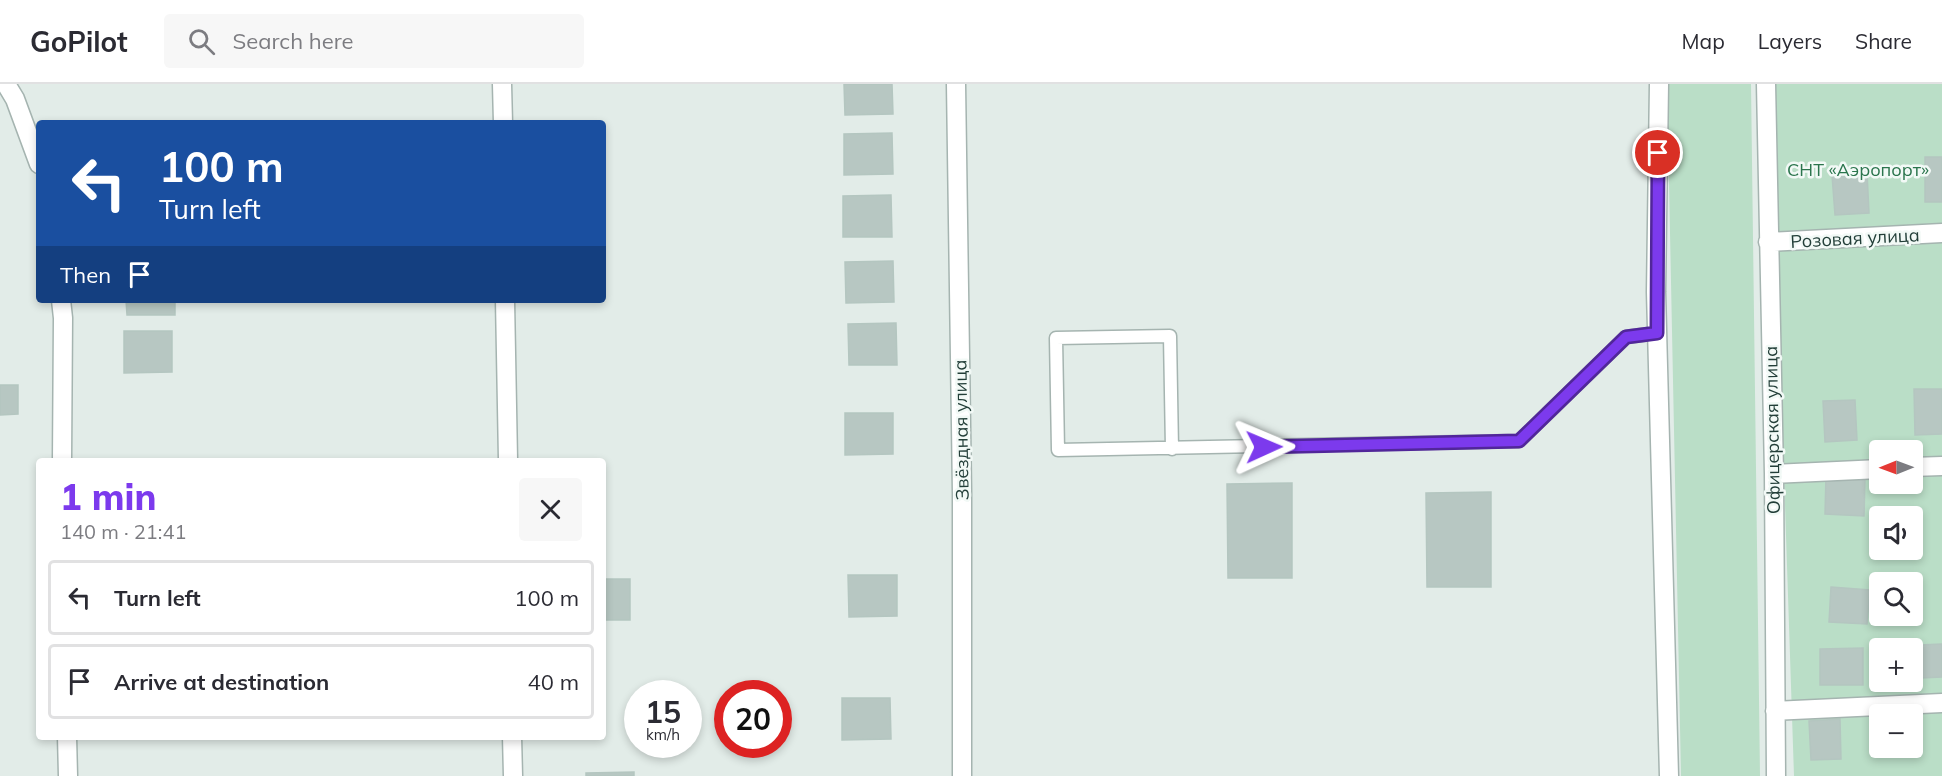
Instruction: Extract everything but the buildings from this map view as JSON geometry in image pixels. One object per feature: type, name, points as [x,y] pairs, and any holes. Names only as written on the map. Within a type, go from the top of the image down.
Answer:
[{"type":"street","points":[[6,84],[15,99],[36,156]]},
{"type":"street","points":[[502,84],[502,120]]},
{"type":"street","name":"Звёздная улица","points":[[956,84],[962,493],[962,776]]},
{"type":"street","points":[[1659,84],[1656,292],[1669,776]]},
{"type":"street","name":"Офицерская улица","points":[[1766,84],[1774,474],[1776,776]]},
{"type":"street","name":"Розовая улица","points":[[1768,242],[1942,233]]},
{"type":"street","points":[[61,303],[62,458]]},
{"type":"street","points":[[505,303],[508,458]]},
{"type":"street","points":[[1923,467],[1942,466]]},
{"type":"street","points":[[1774,474],[1869,470]]},
{"type":"street","points":[[1775,711],[1942,703]]},
{"type":"street","points":[[68,740],[68,776]]},
{"type":"street","points":[[512,740],[513,776]]},
{"type":"lane","points":[[1172,449],[1170,336],[1056,338],[1058,450],[1172,449],[1519,441],[1626,337],[1657,333]]},
{"type":"green space","points":[[1667,84],[1751,84],[1760,776],[1681,776]]},
{"type":"green space","name":"СНТ «Аэропорт»","points":[[1771,84],[1942,84],[1942,776],[1794,776]]},
{"type":"route","points":[[1264,447],[1519,441],[1626,337],[1657,333],[1658,153]]}]
